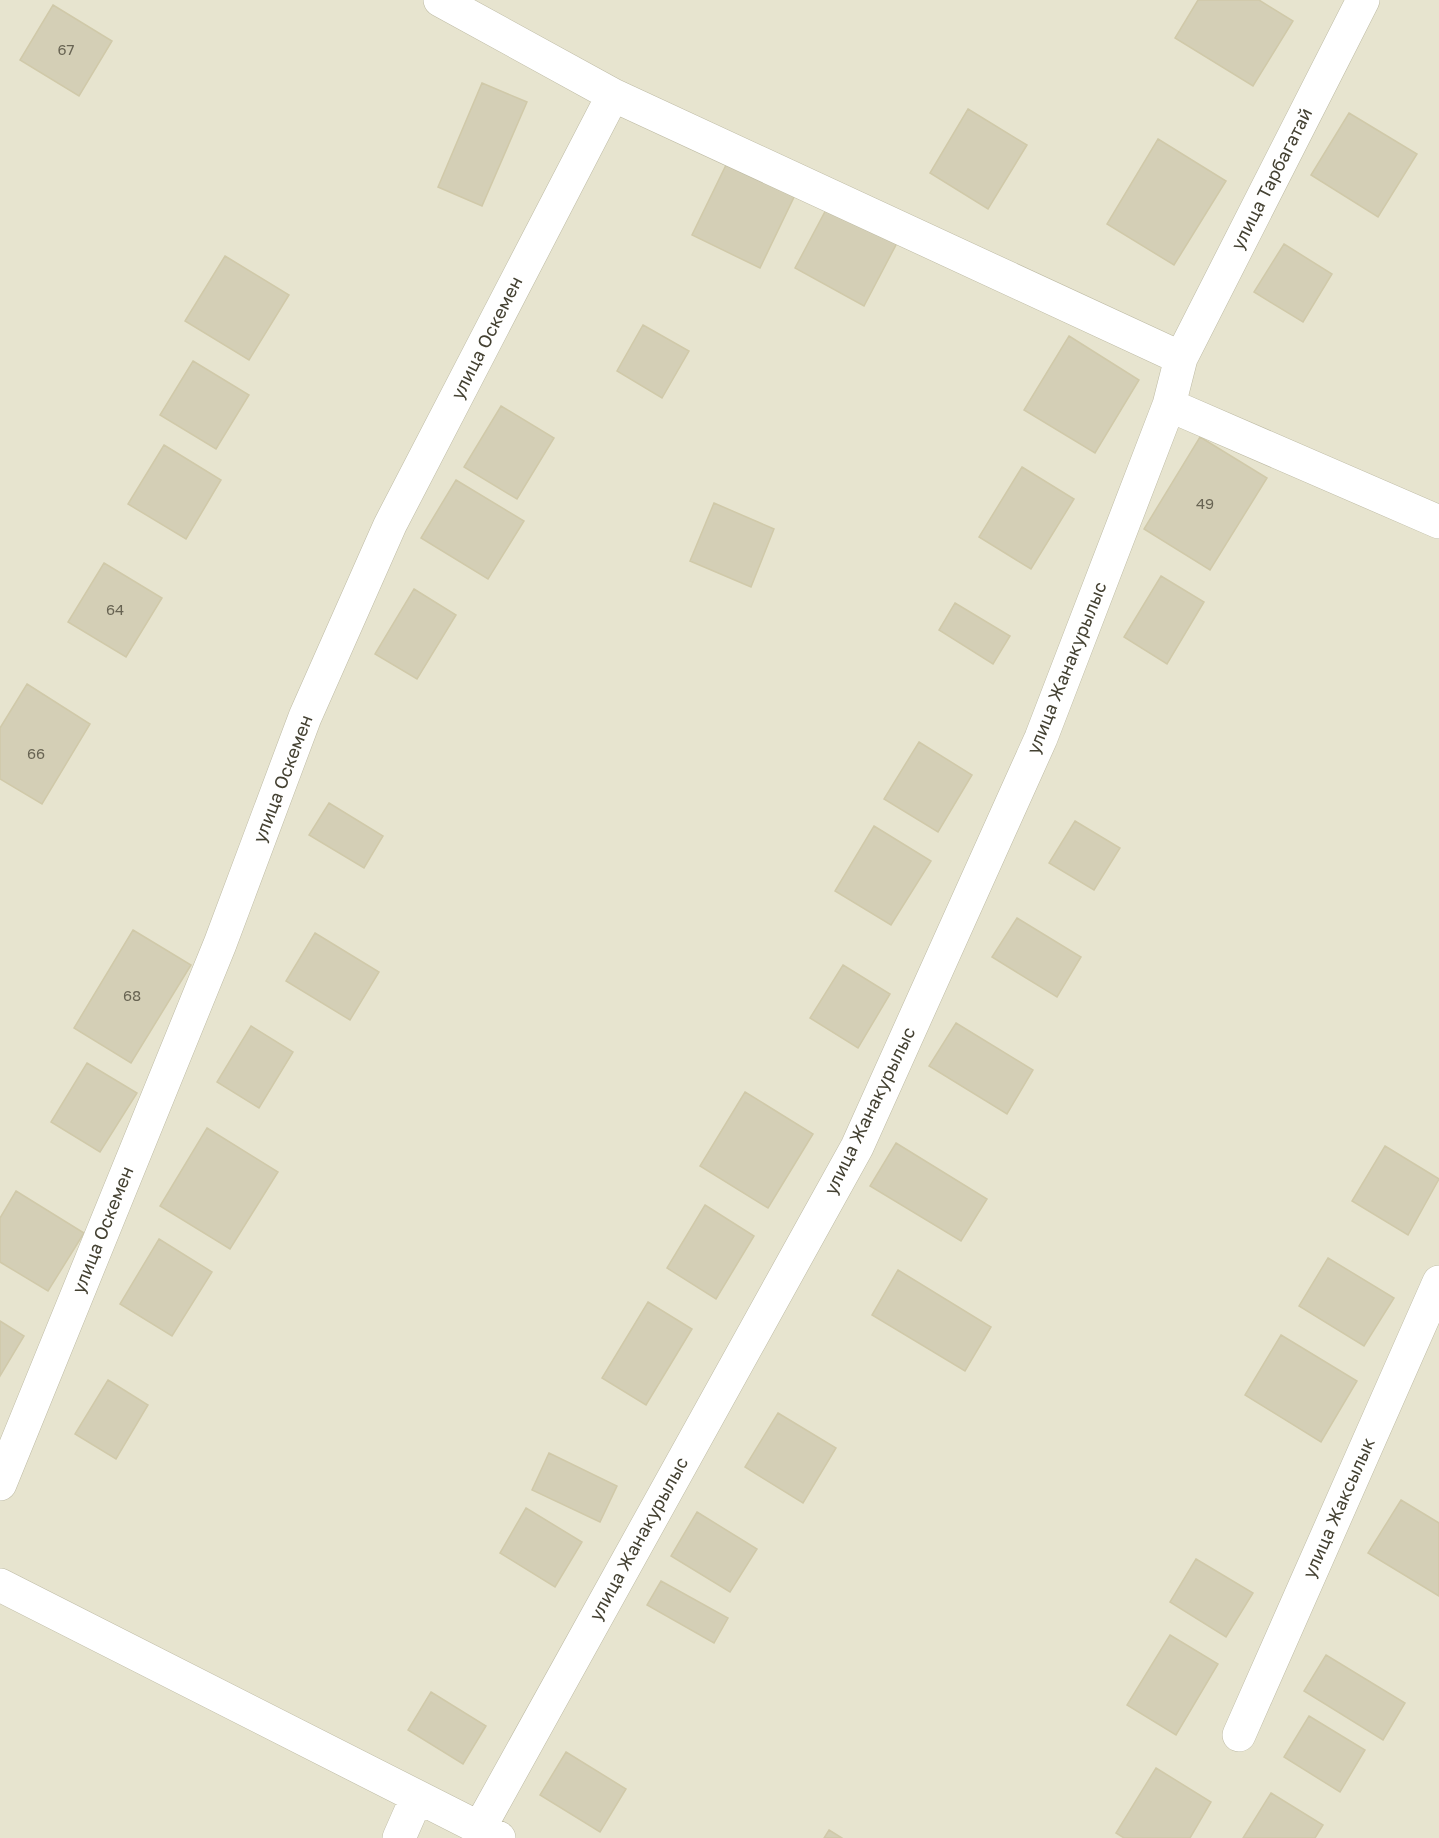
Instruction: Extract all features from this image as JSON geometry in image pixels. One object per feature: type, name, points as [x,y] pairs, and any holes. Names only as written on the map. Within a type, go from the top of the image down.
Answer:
[{"type":"street","name":"улица Тарбагатай","points":[[1181,358],[1363,0]]},
{"type":"street","points":[[449,2],[612,95],[1181,358]]},
{"type":"street","name":"улица Оскемен","points":[[0,1484],[220,944],[305,717],[376,557],[612,95]]},
{"type":"street","name":"улица Жанакурылыс","points":[[489,1833],[857,1146],[1041,738],[1169,405],[1181,358]]},
{"type":"street","points":[[1169,405],[1439,522]]},
{"type":"street","name":"улица Жаксылык","points":[[1239,1735],[1439,1282]]},
{"type":"street","points":[[0,1585],[489,1833]]},
{"type":"street","points":[[399,1838],[417,1797]]},
{"type":"shaded area","points":[[0,0],[1439,0],[1439,1838],[0,1838]]},
{"type":"building","points":[[1198,0],[1259,0],[1293,21],[1253,86],[1175,38]]},
{"type":"building","points":[[53,5],[112,41],[79,96],[20,60]]},
{"type":"building","points":[[482,83],[527,102],[482,206],[438,187]]},
{"type":"building","points":[[968,109],[1027,145],[988,209],[930,173]]},
{"type":"building","points":[[1349,113],[1417,154],[1378,217],[1311,175]]},
{"type":"building","points":[[1158,139],[1226,181],[1174,265],[1107,224]]},
{"type":"building","points":[[727,163],[795,195],[760,268],[692,235]]},
{"type":"building","points":[[828,206],[897,243],[864,306],[795,268]]},
{"type":"building","points":[[1284,244],[1332,274],[1303,322],[1254,292]]},
{"type":"building","points":[[225,256],[289,295],[249,360],[185,321]]},
{"type":"building","points":[[643,325],[689,351],[662,398],[617,371]]},
{"type":"building","points":[[1069,336],[1139,380],[1095,453],[1024,410]]},
{"type":"building","points":[[193,361],[249,395],[216,449],[160,415]]},
{"type":"building","points":[[501,406],[554,438],[517,499],[464,467]]},
{"type":"building","points":[[1200,437],[1267,478],[1210,570],[1144,529]]},
{"type":"building","points":[[164,445],[221,480],[186,539],[128,504]]},
{"type":"building","points":[[1022,467],[1074,499],[1031,569],[979,537]]},
{"type":"building","points":[[456,480],[524,521],[488,579],[421,538]]},
{"type":"building","points":[[714,503],[774,529],[751,587],[690,561]]},
{"type":"building","points":[[104,563],[162,598],[126,657],[68,622]]},
{"type":"building","points":[[1161,576],[1204,602],[1167,664],[1124,637]]},
{"type":"building","points":[[414,589],[456,615],[417,679],[375,654]]},
{"type":"building","points":[[955,603],[1010,636],[993,664],[939,630]]},
{"type":"building","points":[[27,684],[90,724],[42,804],[0,779],[0,728]]},
{"type":"building","points":[[919,742],[972,775],[938,832],[884,799]]},
{"type":"building","points":[[329,803],[383,836],[364,868],[309,835]]},
{"type":"building","points":[[1075,821],[1120,848],[1094,890],[1049,863]]},
{"type":"building","points":[[874,826],[931,861],[891,925],[835,891]]},
{"type":"building","points":[[1017,918],[1081,957],[1057,997],[992,957]]},
{"type":"building","points":[[133,930],[191,965],[131,1063],[74,1028]]},
{"type":"building","points":[[315,933],[379,972],[350,1020],[286,981]]},
{"type":"building","points":[[843,965],[890,994],[858,1048],[810,1018]]},
{"type":"building","points":[[956,1023],[1033,1070],[1007,1114],[929,1066]]},
{"type":"building","points":[[251,1026],[293,1052],[259,1108],[217,1082]]},
{"type":"building","points":[[87,1063],[137,1093],[100,1152],[51,1122]]},
{"type":"building","points":[[745,1092],[813,1134],[768,1208],[700,1166]]},
{"type":"building","points":[[207,1128],[278,1172],[230,1249],[160,1206]]},
{"type":"building","points":[[896,1143],[987,1199],[961,1241],[870,1186]]},
{"type":"building","points":[[1385,1146],[1439,1179],[1408,1235],[1352,1201]]},
{"type":"building","points":[[16,1191],[84,1233],[48,1291],[0,1262],[0,1218]]},
{"type":"building","points":[[705,1205],[754,1236],[716,1299],[667,1268]]},
{"type":"building","points":[[159,1239],[212,1272],[172,1336],[120,1304]]},
{"type":"building","points":[[1328,1258],[1394,1298],[1364,1346],[1299,1306]]},
{"type":"building","points":[[898,1270],[991,1327],[965,1371],[872,1315]]},
{"type":"building","points":[[648,1302],[692,1329],[646,1405],[602,1378]]},
{"type":"building","points":[[0,1321],[24,1336],[0,1376]]},
{"type":"building","points":[[1281,1335],[1357,1381],[1321,1442],[1245,1395]]},
{"type":"building","points":[[108,1380],[148,1405],[116,1459],[75,1434]]},
{"type":"building","points":[[778,1413],[836,1448],[803,1503],[745,1467]]},
{"type":"building","points":[[549,1453],[617,1486],[600,1522],[532,1490]]},
{"type":"building","points":[[1401,1500],[1439,1523],[1439,1596],[1368,1553]]},
{"type":"building","points":[[526,1508],[582,1542],[555,1587],[500,1553]]},
{"type":"building","points":[[697,1512],[757,1549],[730,1592],[671,1556]]},
{"type":"building","points":[[1196,1559],[1253,1593],[1226,1637],[1170,1602]]},
{"type":"building","points":[[661,1581],[728,1618],[714,1643],[647,1605]]},
{"type":"building","points":[[1170,1635],[1218,1664],[1176,1735],[1127,1705]]},
{"type":"building","points":[[1326,1655],[1405,1703],[1383,1740],[1304,1691]]},
{"type":"building","points":[[431,1692],[486,1726],[463,1764],[408,1730]]},
{"type":"building","points":[[1309,1716],[1365,1750],[1340,1792],[1284,1757]]},
{"type":"building","points":[[566,1752],[626,1789],[600,1832],[540,1795]]},
{"type":"building","points":[[1156,1768],[1211,1802],[1190,1838],[1124,1838],[1116,1833]]},
{"type":"building","points":[[1271,1793],[1323,1825],[1315,1838],[1243,1838]]},
{"type":"building","points":[[829,1830],[842,1838],[824,1838]]}]
